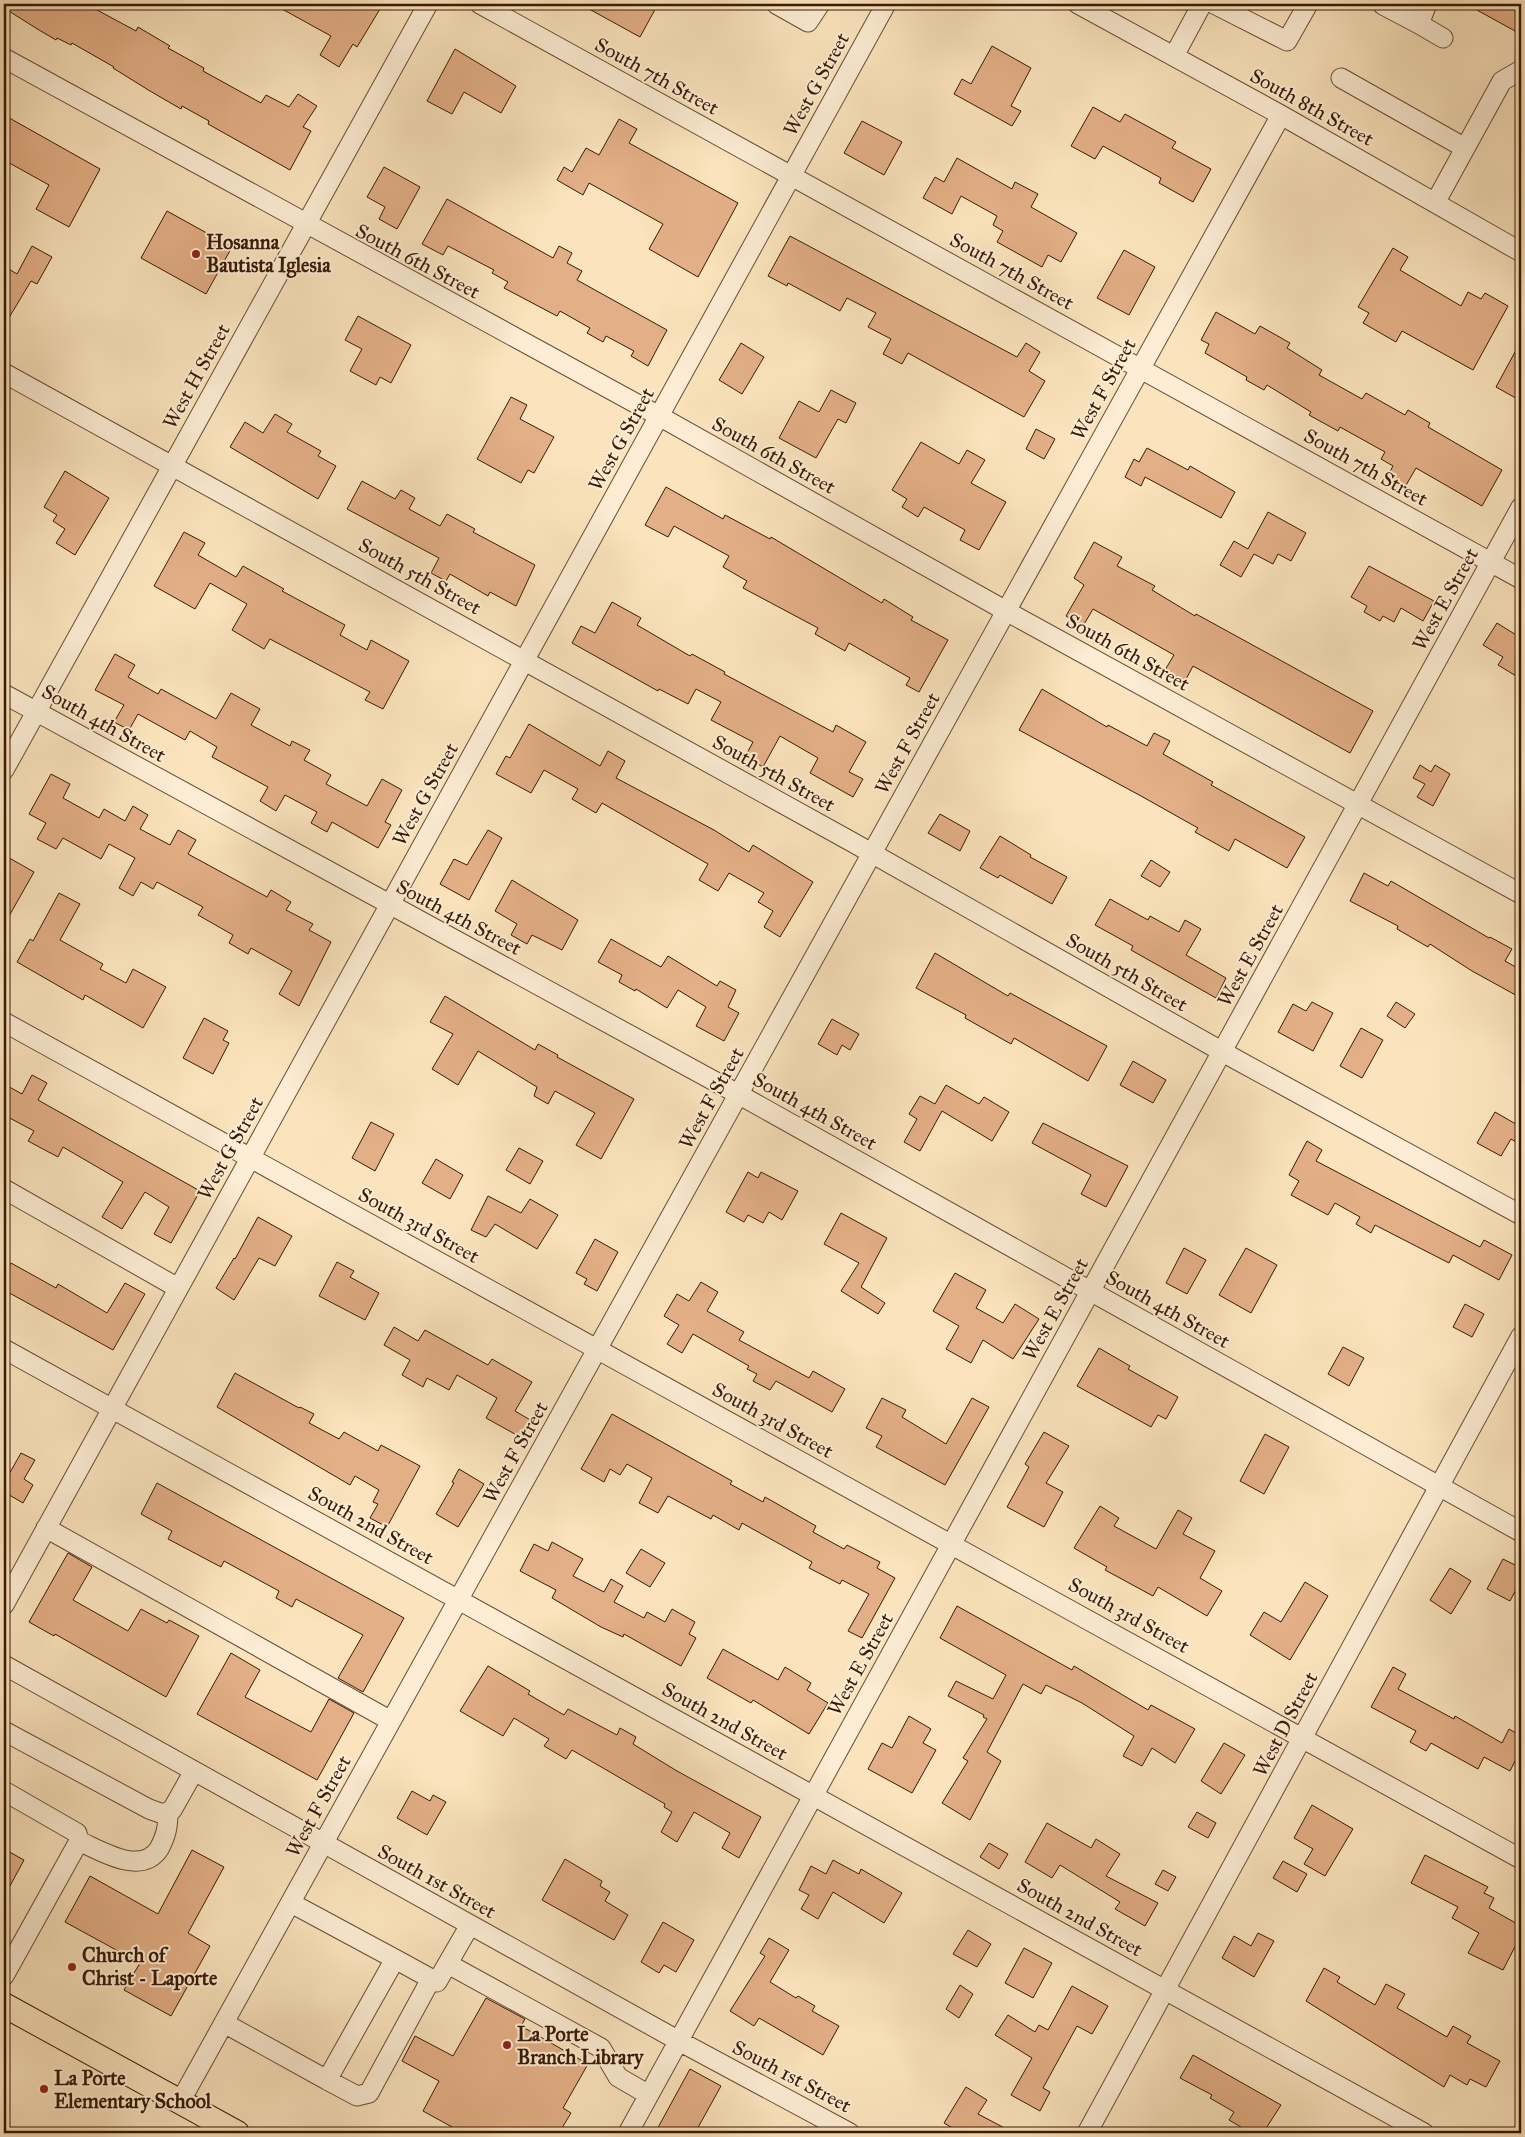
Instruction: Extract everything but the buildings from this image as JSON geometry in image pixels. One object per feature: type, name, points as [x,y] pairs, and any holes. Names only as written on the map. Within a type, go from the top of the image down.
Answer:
[{"type":"main road","points":[[4,2005],[237,2133]]},
{"type":"street","name":"West H Street","points":[[4,770],[428,4]]},
{"type":"street","name":"South 7th Street","points":[[480,4],[1521,579]]},
{"type":"street","points":[[776,4],[808,22],[820,4]]},
{"type":"street","name":"West G Street","points":[[4,1605],[886,4]]},
{"type":"street","name":"South 8th Street","points":[[1078,4],[1281,115],[1521,252]]},
{"type":"street","points":[[1174,56],[1202,4]]},
{"type":"street","points":[[1214,4],[1287,41],[1308,4]]},
{"type":"street","points":[[1419,24],[1427,4]]},
{"type":"street","points":[[1383,5],[1443,38]]},
{"type":"street","name":"South 6th Street","points":[[4,58],[305,225],[659,416],[1006,611],[1521,894]]},
{"type":"street","points":[[1435,203],[1502,81],[1521,70]]},
{"type":"street","points":[[1341,78],[1465,148]]},
{"type":"street","name":"West F Street","points":[[180,2102],[1281,115]]},
{"type":"street","name":"South 5th Street","points":[[4,372],[872,853],[1222,1052],[1521,1215]]},
{"type":"street","name":"West E Street","points":[[628,2133],[1521,507]]},
{"type":"street","name":"South 4th Street","points":[[4,694],[738,1094],[1521,1532]]},
{"type":"street","name":"South 3rd Street","points":[[4,1022],[597,1350],[952,1543],[1521,1859]]},
{"type":"street","points":[[4,1189],[178,1288]]},
{"type":"street","name":"West D Street","points":[[1087,2133],[1521,1336]]},
{"type":"street","name":"South 2nd Street","points":[[4,1349],[1424,2133]]},
{"type":"street","points":[[46,1528],[392,1721]]},
{"type":"street","name":"South 1st Street","points":[[4,1665],[679,2042],[850,2133]]},
{"type":"street","points":[[4,1731],[149,1809],[163,1814],[172,1810],[194,1771]]},
{"type":"street","points":[[4,1791],[66,1825],[77,1833],[79,1840],[4,1976]]},
{"type":"street","points":[[79,1840],[134,1862],[144,1861],[154,1856],[166,1837],[168,1812]]},
{"type":"street","points":[[291,1903],[437,1982],[470,1925]]},
{"type":"street","points":[[328,2080],[395,1959]]},
{"type":"street","points":[[448,1964],[601,2048],[618,2077],[649,2095]]},
{"type":"street","points":[[224,2023],[357,2096],[369,2093],[431,1979]]},
{"type":"place","name":"Hosanna Bautista Iglesia","points":[[196,254]]},
{"type":"place","name":"Church of Christ - Laporte","points":[[72,1967]]},
{"type":"place","name":"La Porte Branch Library","points":[[507,2045]]},
{"type":"place","name":"La Porte Elementary School","points":[[44,2089]]}]
